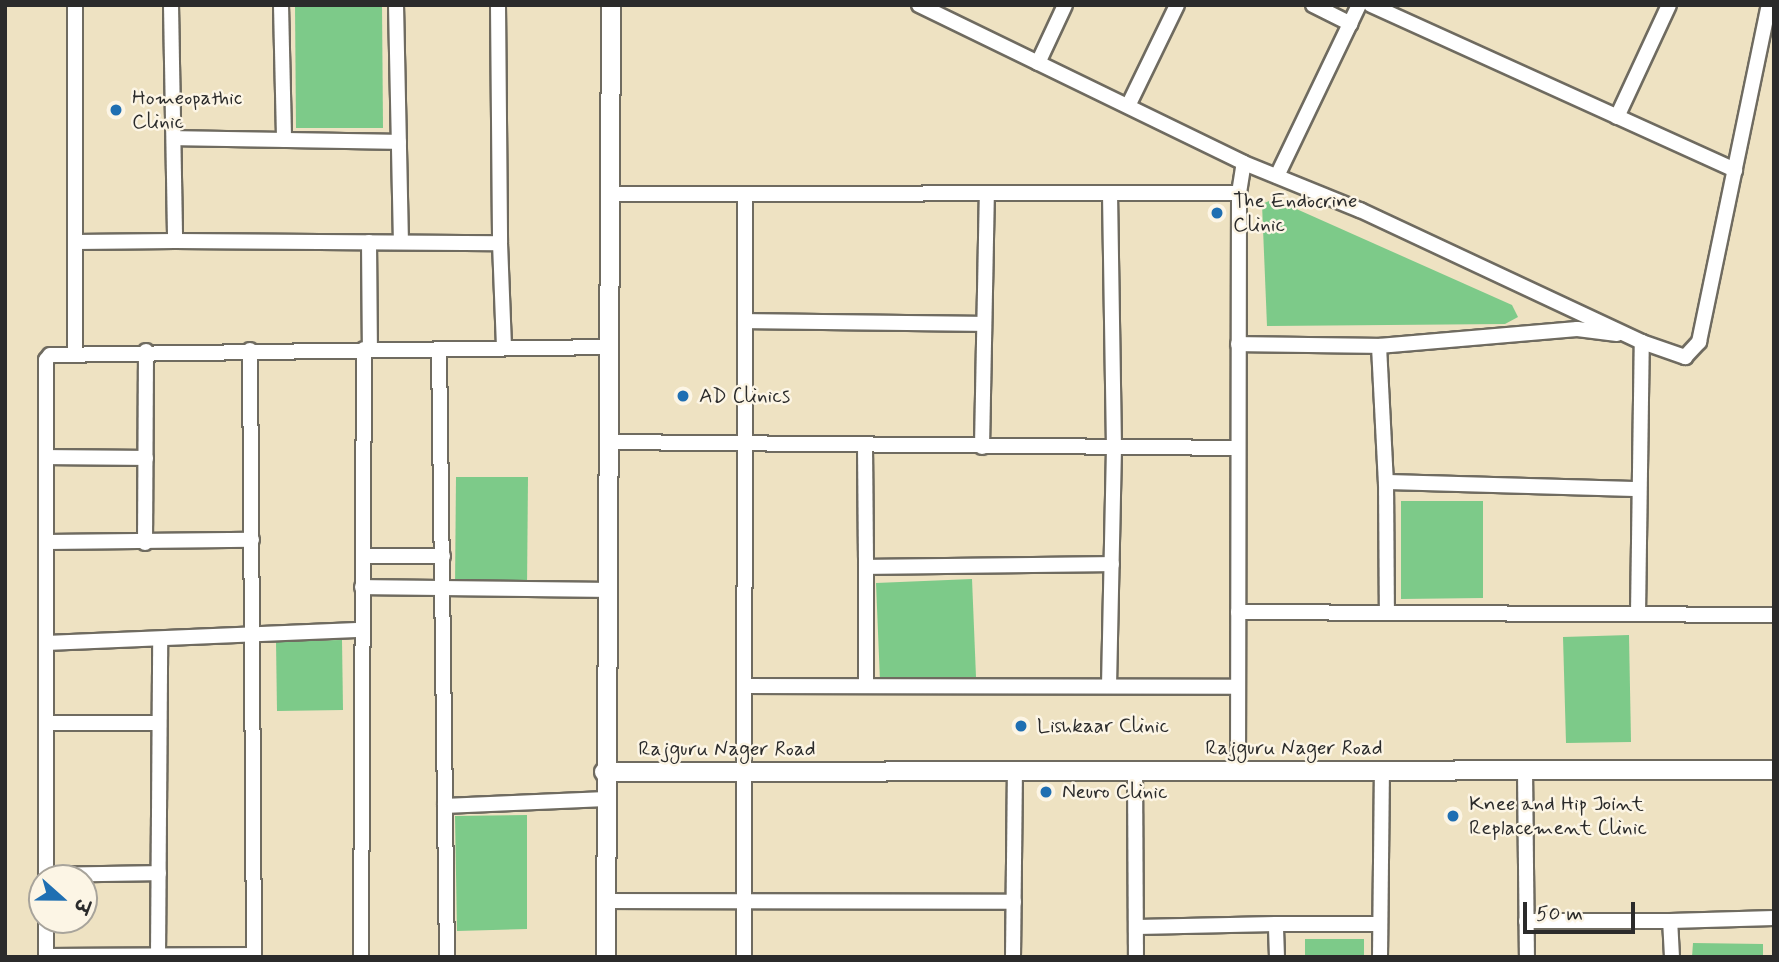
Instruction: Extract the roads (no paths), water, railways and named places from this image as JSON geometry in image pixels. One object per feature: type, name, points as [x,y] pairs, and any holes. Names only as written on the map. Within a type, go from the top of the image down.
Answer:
[{"type":"street","points":[[75,5],[75,352]]},
{"type":"street","points":[[172,5],[175,240]]},
{"type":"street","points":[[281,5],[284,140]]},
{"type":"street","points":[[396,5],[401,242]]},
{"type":"street","points":[[498,5],[500,243],[504,348]]},
{"type":"street","points":[[606,957],[604,772],[611,5]]},
{"type":"street","points":[[919,5],[1129,104],[1244,163],[1636,339],[1685,357],[1695,350],[1769,5]]},
{"type":"street","points":[[1038,63],[1065,5]]},
{"type":"street","points":[[1129,104],[1177,5]]},
{"type":"street","points":[[1313,5],[1351,24]]},
{"type":"street","points":[[1277,176],[1359,5]]},
{"type":"street","points":[[1371,5],[1735,170]]},
{"type":"street","points":[[1617,117],[1669,5]]},
{"type":"street","points":[[174,138],[399,142]]},
{"type":"street","points":[[1238,771],[1239,193],[1244,163]]},
{"type":"street","points":[[982,447],[987,193]]},
{"type":"street","points":[[1110,193],[1114,448],[1110,686]]},
{"type":"street","points":[[609,194],[1239,193]]},
{"type":"street","points":[[744,957],[745,194]]},
{"type":"street","points":[[75,242],[175,240],[500,243]]},
{"type":"street","points":[[361,957],[362,587],[369,242]]},
{"type":"street","points":[[745,321],[984,324]]},
{"type":"street","points":[[1238,344],[1379,346],[1577,329],[1636,339]]},
{"type":"street","points":[[1636,339],[1638,614]]},
{"type":"street","points":[[1379,346],[1386,482],[1387,612]]},
{"type":"street","points":[[46,864],[46,360],[56,352],[608,347]]},
{"type":"street","points":[[439,349],[447,957]]},
{"type":"street","points":[[145,543],[146,351]]},
{"type":"street","points":[[46,934],[46,956],[254,956],[250,351]]},
{"type":"street","points":[[607,442],[745,446],[1238,448]]},
{"type":"street","points":[[865,446],[866,686]]},
{"type":"street","points":[[47,457],[146,458]]},
{"type":"street","points":[[1386,482],[1636,489]]},
{"type":"street","points":[[47,542],[252,540]]},
{"type":"street","points":[[363,556],[443,556]]},
{"type":"street","points":[[866,567],[1112,564]]},
{"type":"street","points":[[362,587],[606,590]]},
{"type":"street","points":[[1238,612],[1774,615]]},
{"type":"street","points":[[47,643],[362,630]]},
{"type":"street","points":[[158,956],[160,639]]},
{"type":"street","points":[[745,686],[1238,687]]},
{"type":"street","points":[[47,723],[159,723]]},
{"type":"street","points":[[1380,957],[1382,770]]},
{"type":"street","points":[[1525,770],[1527,957]]},
{"type":"street","name":"Rajguru Nager Road","points":[[604,772],[1774,770]]},
{"type":"street","points":[[1013,957],[1015,771]]},
{"type":"street","points":[[1135,771],[1136,957]]},
{"type":"street","points":[[445,806],[605,799]]},
{"type":"street","points":[[98,875],[159,873]]},
{"type":"street","points":[[606,901],[744,898],[1014,902]]},
{"type":"street","points":[[1526,921],[1774,918]]},
{"type":"street","points":[[1670,921],[1672,957]]},
{"type":"street","points":[[1276,924],[1277,957]]},
{"type":"street","points":[[1137,926],[1380,924]]},
{"type":"place","name":"Homeopathic Clinic","points":[[116,110]]},
{"type":"place","name":"The Endocrine Clinic","points":[[1217,213]]},
{"type":"place","name":"AD Clinics","points":[[683,396]]},
{"type":"place","name":"Lishkaar Clinic","points":[[1021,726]]},
{"type":"place","name":"Neuro Clinic","points":[[1046,792]]},
{"type":"place","name":"Knee and Hip Joint Replacement Clinic","points":[[1453,816]]}]
